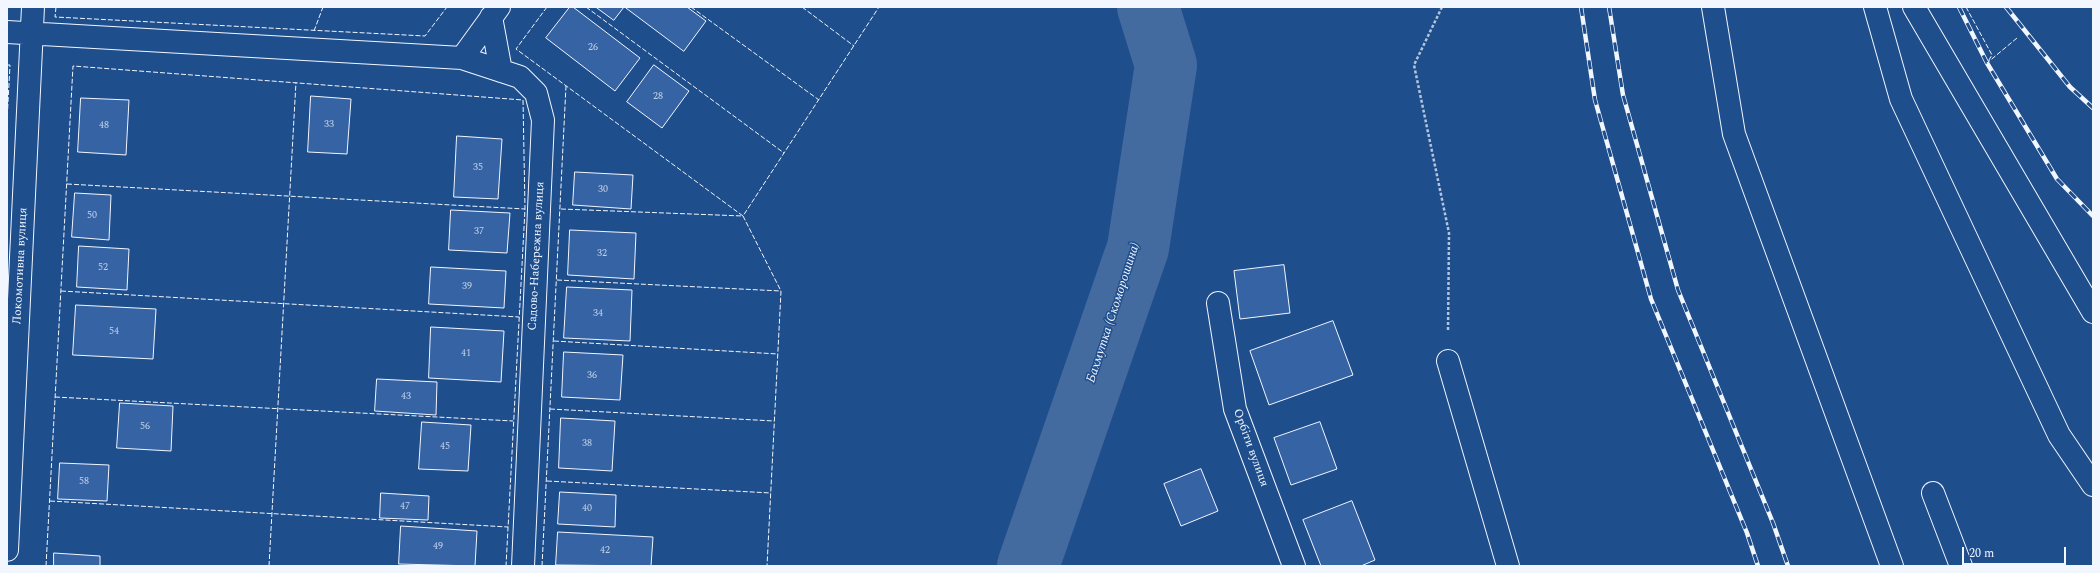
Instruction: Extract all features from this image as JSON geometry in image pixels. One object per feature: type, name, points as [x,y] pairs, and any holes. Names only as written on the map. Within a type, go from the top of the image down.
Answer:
[{"type":"street","name":"Локомотивна вулиця","points":[[7,550],[33,7]]},
{"type":"street","points":[[1713,7],[1734,134],[1892,566]]},
{"type":"street","points":[[1876,7],[1901,99],[2059,435],[2093,485]]},
{"type":"street","points":[[1914,7],[2093,312]]},
{"type":"street","points":[[462,58],[495,12]]},
{"type":"street","points":[[495,12],[501,71]]},
{"type":"street","name":"Садово-Набережна вулиця","points":[[7,32],[462,58],[520,77],[536,93],[543,120],[523,566]]},
{"type":"street","name":"Орбіти вулиця","points":[[1218,303],[1235,409],[1294,566]]},
{"type":"street","points":[[1448,361],[1508,566]]},
{"type":"street","points":[[1933,493],[1961,566]]},
{"type":"path","points":[[1442,7],[1414,65],[1449,233],[1448,361]]},
{"type":"building","points":[[570,7],[573,7],[640,58],[615,91],[546,38]]},
{"type":"building","points":[[596,7],[624,7],[614,20]]},
{"type":"building","points":[[625,7],[687,7],[706,21],[684,51]]},
{"type":"building","points":[[654,65],[689,91],[662,128],[627,102]]},
{"type":"building","points":[[311,96],[351,99],[347,154],[308,152]]},
{"type":"building","points":[[81,98],[129,100],[126,155],[78,152]]},
{"type":"building","points":[[457,136],[502,139],[498,199],[454,197]]},
{"type":"building","points":[[575,172],[633,175],[631,209],[573,205]]},
{"type":"building","points":[[75,193],[111,195],[109,240],[72,237]]},
{"type":"building","points":[[451,210],[510,213],[507,253],[449,250]]},
{"type":"building","points":[[570,230],[636,233],[634,279],[568,275]]},
{"type":"building","points":[[79,246],[129,249],[127,290],[77,287]]},
{"type":"building","points":[[1284,265],[1290,313],[1240,319],[1234,271]]},
{"type":"building","points":[[431,267],[506,271],[504,308],[429,304]]},
{"type":"building","points":[[567,287],[632,290],[630,341],[564,338]]},
{"type":"building","points":[[76,305],[156,309],[153,359],[73,355]]},
{"type":"building","points":[[1333,321],[1353,375],[1269,405],[1250,351]]},
{"type":"building","points":[[431,327],[504,331],[501,382],[429,378]]},
{"type":"building","points":[[564,352],[623,355],[620,400],[562,397]]},
{"type":"building","points":[[377,379],[437,382],[436,415],[375,411]]},
{"type":"building","points":[[120,403],[173,406],[171,451],[117,448]]},
{"type":"building","points":[[561,418],[615,421],[612,471],[559,468]]},
{"type":"building","points":[[422,422],[471,425],[468,471],[419,469]]},
{"type":"building","points":[[1320,422],[1337,469],[1291,485],[1274,438]]},
{"type":"building","points":[[60,463],[109,465],[107,501],[58,499]]},
{"type":"building","points":[[1201,469],[1218,511],[1181,526],[1164,484]]},
{"type":"building","points":[[560,492],[616,495],[615,527],[558,524]]},
{"type":"building","points":[[381,493],[429,496],[428,520],[380,518]]},
{"type":"building","points":[[1352,501],[1375,560],[1361,566],[1321,566],[1303,520]]},
{"type":"building","points":[[401,526],[477,531],[475,566],[399,564]]},
{"type":"building","points":[[558,532],[653,537],[651,566],[556,565]]},
{"type":"building","points":[[54,553],[100,556],[100,566],[54,566]]},
{"type":"waterway","name":"Бахмутка (Скоморошина)","points":[[1028,566],[1138,248],[1166,65],[1148,7]]},
{"type":"railway","points":[[1581,7],[1595,100],[1651,299],[1747,533],[1758,566]]},
{"type":"railway","points":[[1609,7],[1623,95],[1678,290],[1773,523],[1788,566]]},
{"type":"railway","points":[[1959,7],[1987,63],[2057,179],[2093,216]]},
{"type":"railway","points":[[2006,7],[2070,87],[2093,108]]},
{"type":"fence","points":[[56,7],[55,17],[425,36],[447,7]]},
{"type":"fence","points":[[314,31],[323,7]]},
{"type":"fence","points":[[547,7],[516,49],[743,216],[879,7]]},
{"type":"fence","points":[[586,7],[784,153]]},
{"type":"fence","points":[[691,7],[819,100]]},
{"type":"fence","points":[[802,7],[854,46]]},
{"type":"fence","points":[[1966,7],[1992,55],[1987,63],[2017,38]]},
{"type":"fence","points":[[7,65],[10,65],[7,121]]},
{"type":"fence","points":[[46,566],[73,66],[523,100],[525,209],[506,566]]},
{"type":"fence","points":[[269,566],[296,82]]},
{"type":"fence","points":[[542,566],[566,86]]},
{"type":"fence","points":[[67,184],[525,209]]},
{"type":"fence","points":[[561,209],[743,216],[781,291]]},
{"type":"fence","points":[[557,280],[781,291],[767,566]]},
{"type":"fence","points":[[61,291],[519,317]]},
{"type":"fence","points":[[554,341],[778,354]]},
{"type":"fence","points":[[55,397],[513,421]]},
{"type":"fence","points":[[550,409],[774,421]]},
{"type":"fence","points":[[547,481],[771,493]]},
{"type":"fence","points":[[50,501],[508,527]]}]
